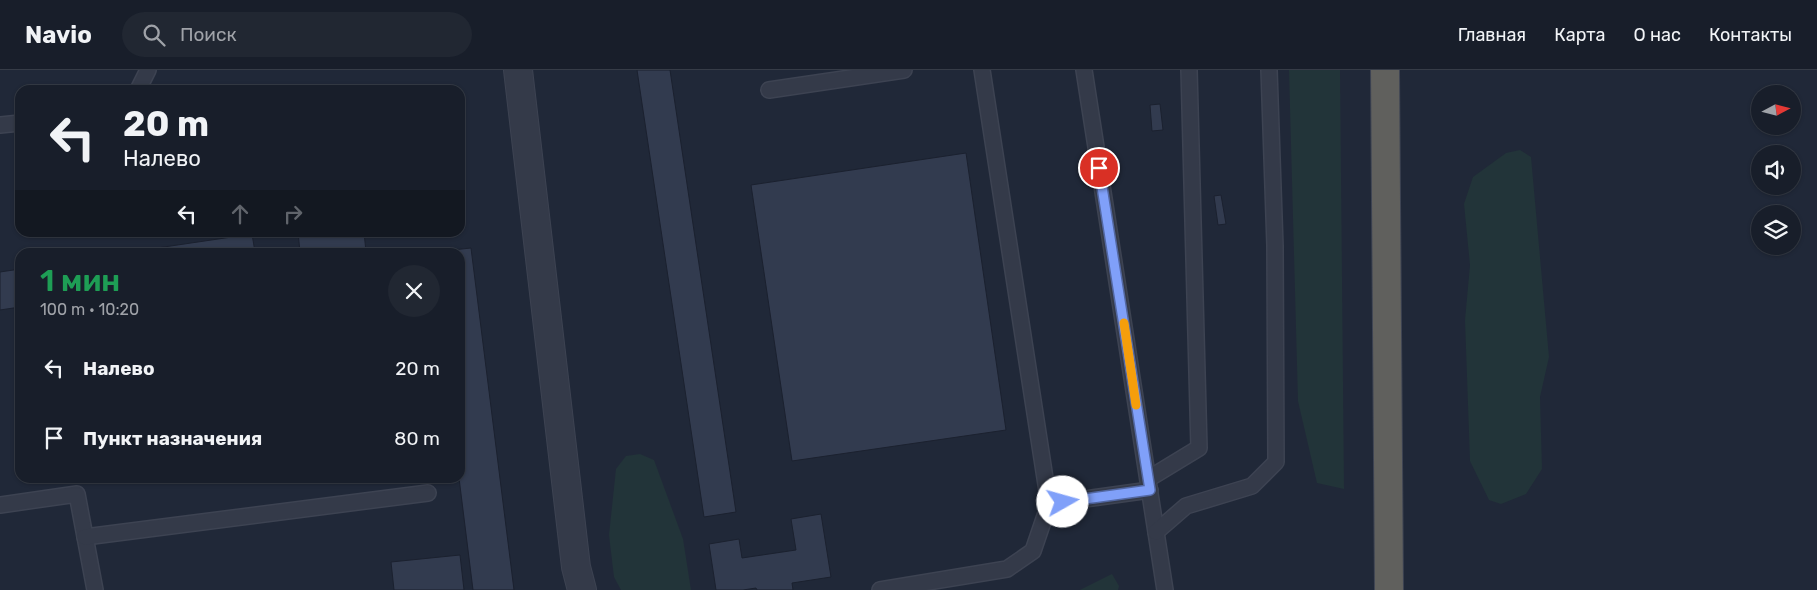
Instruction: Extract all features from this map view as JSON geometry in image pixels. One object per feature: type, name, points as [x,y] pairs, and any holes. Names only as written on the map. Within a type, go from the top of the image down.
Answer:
[{"type":"highway","points":[[1384,70],[1389,590]]},
{"type":"street","points":[[518,70],[575,557],[582,590]]},
{"type":"lane","points":[[140,85],[148,70]]},
{"type":"lane","points":[[769,90],[904,70]]},
{"type":"lane","points":[[880,590],[1007,569],[1033,550],[1049,504],[982,70]]},
{"type":"lane","points":[[1084,70],[1165,590]]},
{"type":"lane","points":[[1049,504],[1149,485],[1199,448],[1189,70]]},
{"type":"lane","points":[[1156,532],[1186,506],[1252,486],[1276,462],[1275,246],[1268,70]]},
{"type":"lane","points":[[0,126],[15,124]]},
{"type":"lane","points":[[85,536],[428,493]]},
{"type":"lane","points":[[0,505],[77,494],[95,590]]},
{"type":"shaded area","points":[[1289,70],[1340,70],[1344,489],[1317,483],[1298,401]]},
{"type":"shaded area","points":[[1520,150],[1531,157],[1549,357],[1540,397],[1542,469],[1526,494],[1501,504],[1489,500],[1470,461],[1465,320],[1470,265],[1464,204],[1473,177],[1506,153]]},
{"type":"shaded area","points":[[640,454],[654,460],[683,539],[691,590],[621,590],[614,577],[609,535],[616,469],[626,456]]},
{"type":"shaded area","points":[[1112,574],[1119,586],[1118,590],[1080,590]]},
{"type":"building","points":[[637,70],[670,70],[736,512],[704,517]]},
{"type":"building","points":[[1160,104],[1163,130],[1152,131],[1150,105]]},
{"type":"building","points":[[966,153],[1006,430],[792,461],[751,185]]},
{"type":"building","points":[[1221,195],[1226,224],[1218,225],[1214,196]]},
{"type":"building","points":[[232,237],[252,237],[254,248],[157,248]]},
{"type":"building","points":[[298,237],[364,237],[366,248],[300,248]]},
{"type":"building","points":[[471,248],[514,590],[473,590],[460,483],[465,483],[465,249]]},
{"type":"building","points":[[15,270],[15,308],[0,310],[0,272]]},
{"type":"building","points":[[821,514],[831,577],[792,583],[793,590],[757,590],[756,588],[716,590],[709,544],[739,539],[742,558],[796,550],[791,519]]},
{"type":"building","points":[[460,555],[464,590],[394,590],[391,562]]},
{"type":"slow traffic","points":[[1124,323],[1136,405]]},
{"type":"route","points":[[1063,502],[1150,490],[1099,168]]}]
